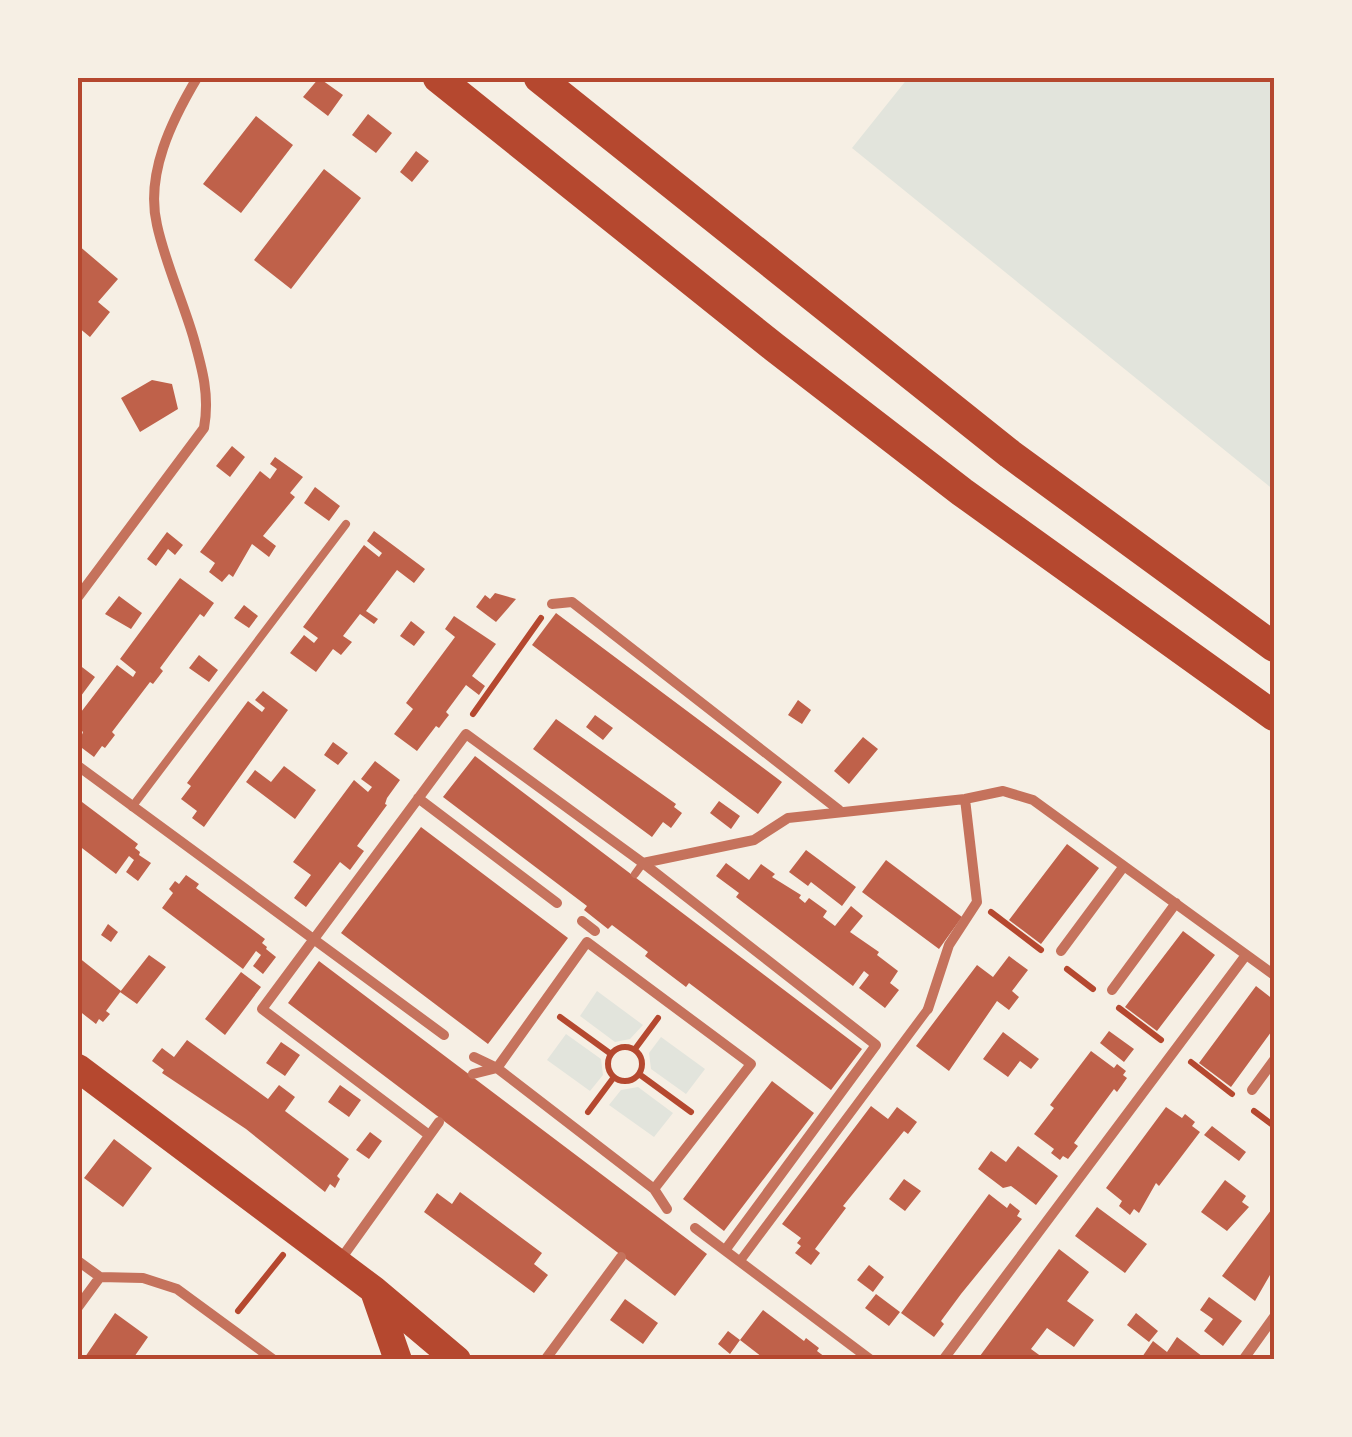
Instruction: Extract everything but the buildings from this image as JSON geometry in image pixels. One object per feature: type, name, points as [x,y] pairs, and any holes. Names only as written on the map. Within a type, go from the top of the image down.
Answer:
[{"type":"highway","points":[[438,78],[962,492],[1274,716]]},
{"type":"highway","points":[[538,78],[1010,454],[1273,646]]},
{"type":"highway","points":[[78,1068],[374,1290],[457,1360]]},
{"type":"highway","points":[[374,1290],[398,1360]]},
{"type":"street","points":[[78,596],[204,428],[208,406],[205,378],[156,222],[156,176],[166,138],[197,78]]},
{"type":"street","points":[[552,604],[572,602],[839,810]]},
{"type":"street","points":[[430,1134],[262,1008],[466,734],[643,864],[876,1045],[726,1249]]},
{"type":"street","points":[[78,766],[444,1035]]},
{"type":"street","points":[[643,864],[754,840],[788,818],[965,799],[1003,791],[1033,800],[1274,975]]},
{"type":"street","points":[[418,798],[557,903]]},
{"type":"street","points":[[740,1261],[928,1009],[948,944],[978,902],[965,799]]},
{"type":"street","points":[[1061,951],[1124,866]]},
{"type":"street","points":[[1112,990],[1176,903]]},
{"type":"street","points":[[582,921],[596,929]]},
{"type":"street","points":[[473,1074],[497,1068],[588,942],[750,1064],[654,1190]]},
{"type":"street","points":[[944,1360],[1246,955]]},
{"type":"street","points":[[474,1057],[497,1068],[654,1190],[662,1209]]},
{"type":"street","points":[[1252,1090],[1274,1060]]},
{"type":"street","points":[[338,1264],[439,1122]]},
{"type":"street","points":[[695,1228],[872,1360]]},
{"type":"street","points":[[544,1360],[621,1257]]},
{"type":"street","points":[[78,1261],[100,1277],[144,1278],[178,1289],[274,1360]]},
{"type":"street","points":[[78,1307],[100,1277]]},
{"type":"street","points":[[1243,1360],[1274,1317]]},
{"type":"lane","points":[[132,807],[346,524]]},
{"type":"lane","points":[[635,874],[643,864]]},
{"type":"lane","points":[[588,942],[596,929]]},
{"type":"path","points":[[466,734],[469,719],[552,604]]},
{"type":"path","points":[[978,902],[1100,994]]},
{"type":"path","points":[[635,1050],[670,1003]]},
{"type":"path","points":[[542,1005],[611,1054]]},
{"type":"path","points":[[1115,1005],[1274,1126]]},
{"type":"path","points":[[622,1047],[635,1050],[642,1061],[639,1074],[628,1081],[614,1077],[608,1066],[611,1054],[622,1047]]},
{"type":"path","points":[[639,1074],[706,1122]]},
{"type":"path","points":[[576,1129],[614,1077]]},
{"type":"path","points":[[227,1324],[299,1234]]},
{"type":"shaded area","points":[[908,78],[1274,78],[1274,490],[852,148]]},
{"type":"shaded area","points":[[597,991],[643,1025],[630,1039],[615,1042],[580,1016]]},
{"type":"shaded area","points":[[566,1034],[601,1059],[603,1075],[590,1091],[547,1060]]},
{"type":"shaded area","points":[[661,1037],[705,1069],[686,1094],[651,1069],[649,1053]]},
{"type":"shaded area","points":[[638,1087],[673,1113],[654,1137],[609,1105],[621,1090]]}]
